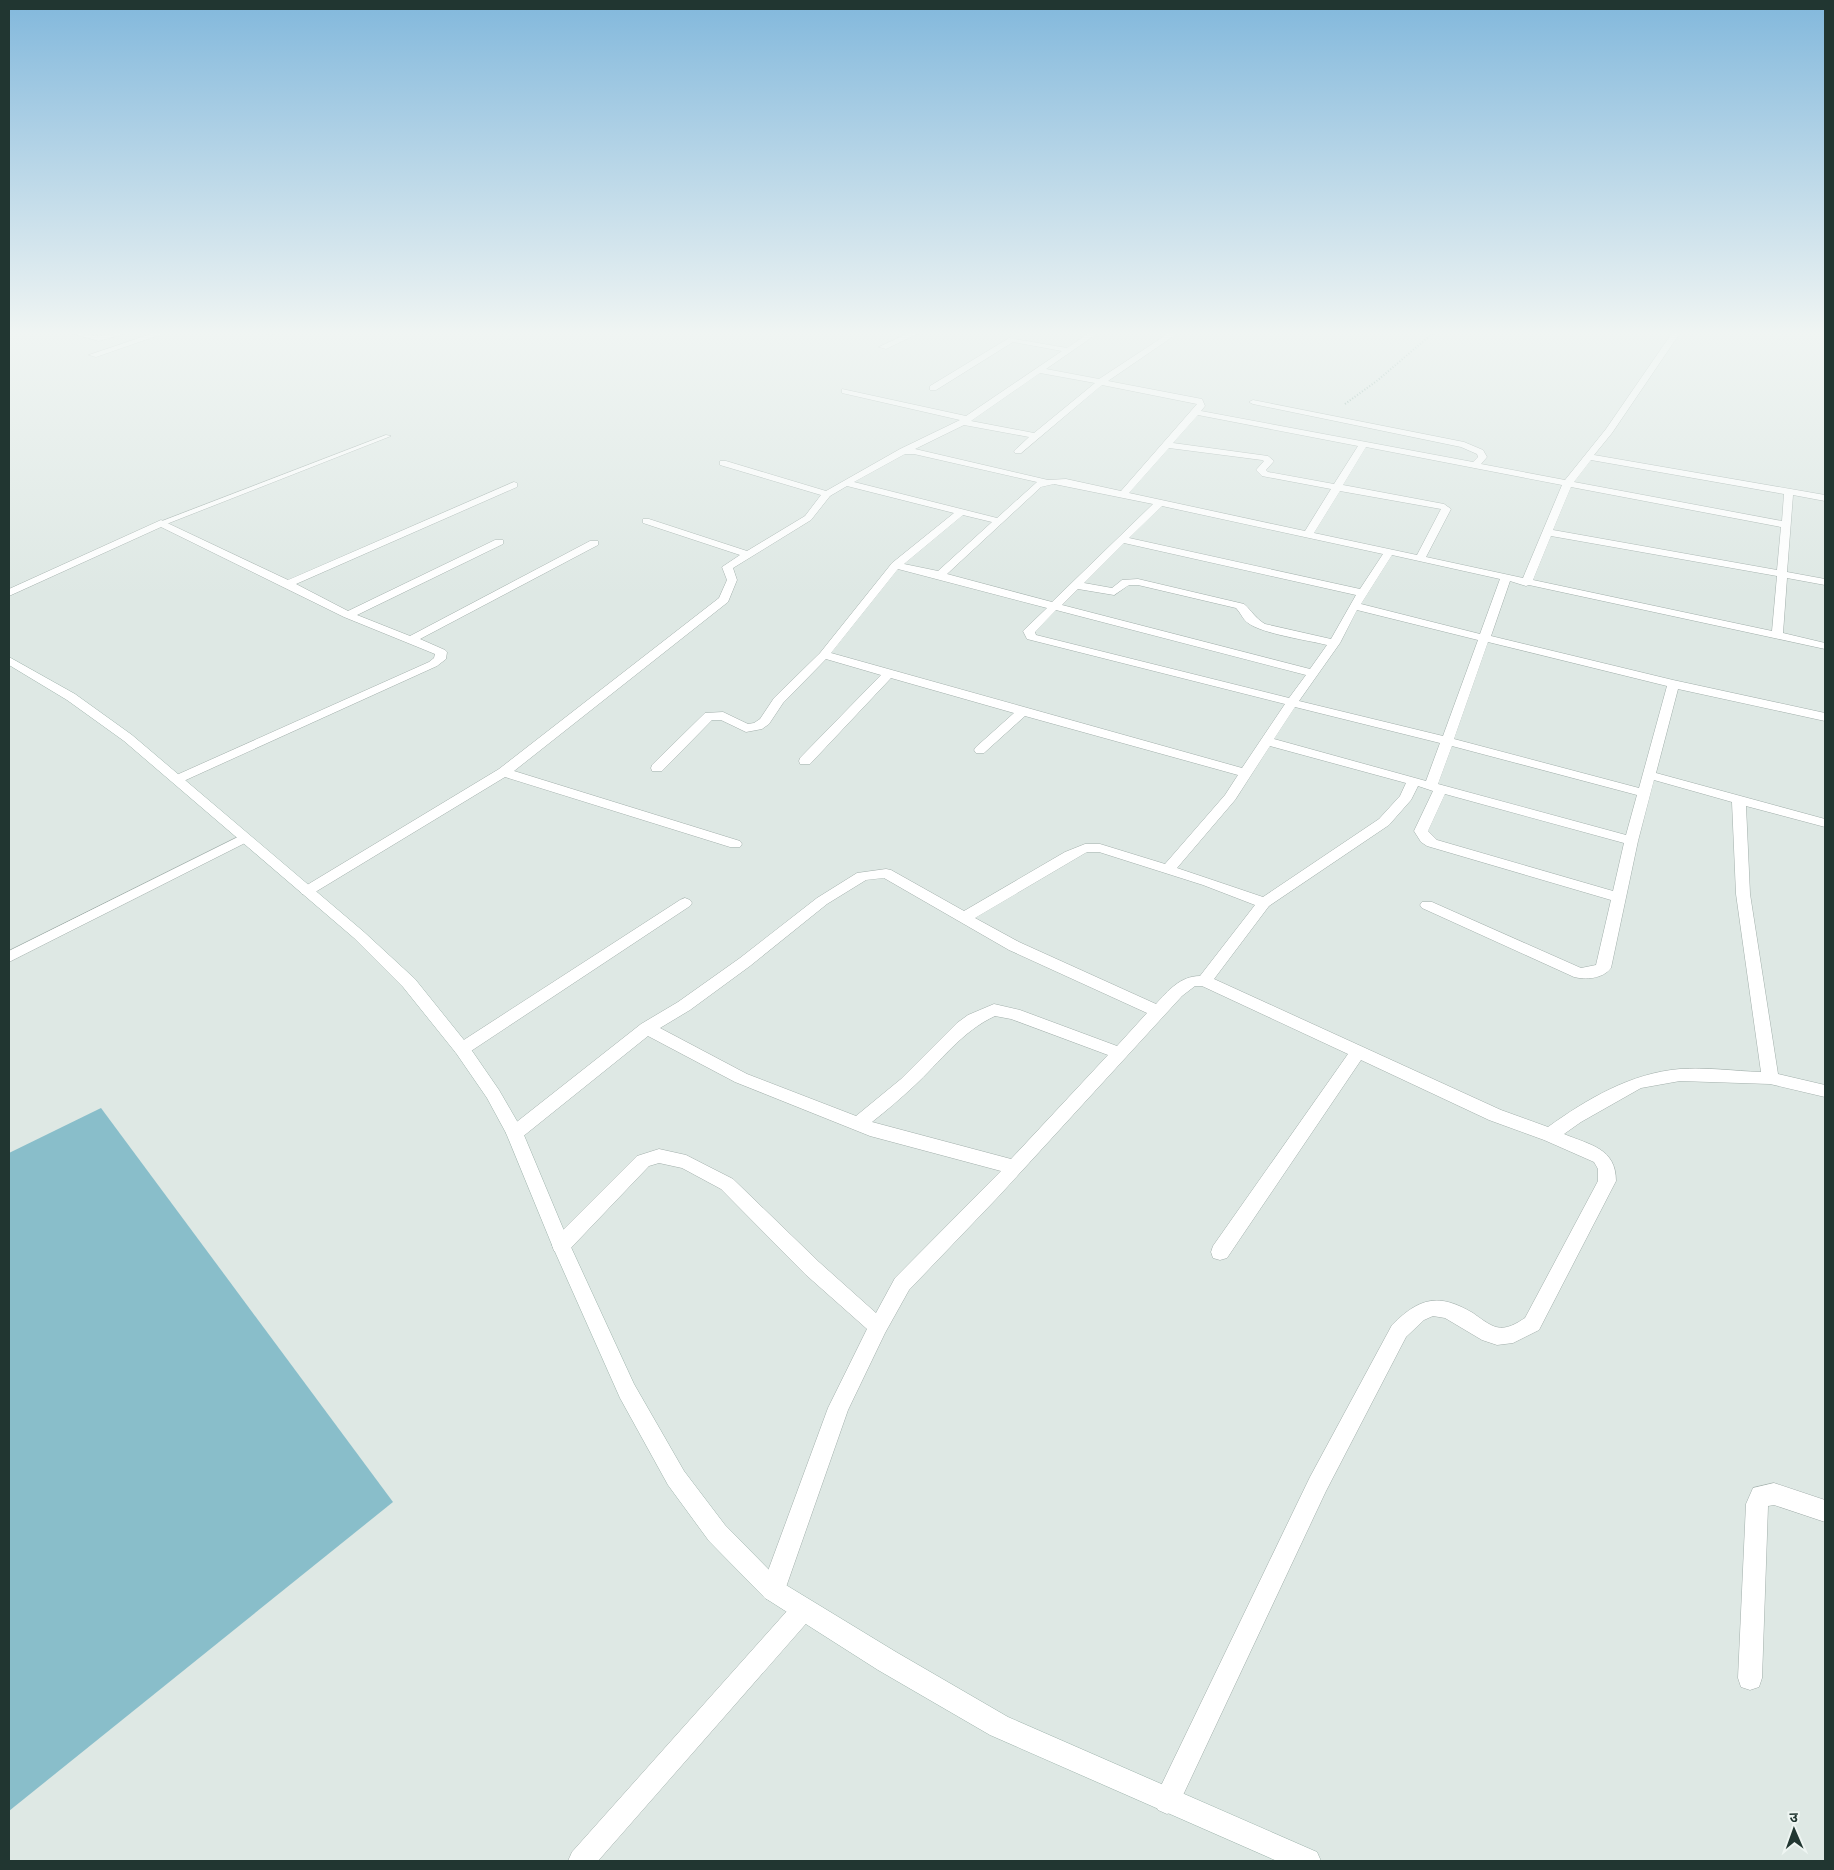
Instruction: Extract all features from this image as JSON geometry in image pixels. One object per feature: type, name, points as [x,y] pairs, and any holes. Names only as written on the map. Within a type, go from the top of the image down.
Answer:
[{"type":"street","points":[[307,891],[504,772],[724,600],[732,580],[727,567],[808,518],[827,494],[903,451],[965,420]]},
{"type":"street","points":[[967,420],[1035,436]]},
{"type":"street","points":[[1018,451],[1054,420]]},
{"type":"street","points":[[1124,493],[1188,420]]},
{"type":"street","points":[[1237,420],[1787,524]]},
{"type":"street","points":[[1342,420],[1464,446],[1480,452],[1483,456],[1474,466]]},
{"type":"street","points":[[1526,583],[1567,484],[1616,420]]},
{"type":"street","points":[[1167,444],[1265,458],[1269,461],[1261,470],[1265,474],[1444,507],[1446,509],[1420,559]]},
{"type":"street","points":[[1308,534],[1363,445]]},
{"type":"street","points":[[903,451],[914,451],[1047,482],[1066,482],[1124,493],[1526,583],[1825,646]]},
{"type":"street","points":[[1589,456],[1825,498]]},
{"type":"street","points":[[723,463],[827,494]]},
{"type":"street","points":[[940,575],[1038,485],[1047,482]]},
{"type":"street","points":[[845,483],[998,521]]},
{"type":"street","points":[[288,584],[514,485]]},
{"type":"street","points":[[1777,636],[1790,492]]},
{"type":"street","points":[[1161,501],[1029,631],[1031,637],[1446,741],[1644,793]]},
{"type":"street","points":[[657,768],[709,716],[723,716],[746,728],[758,726],[765,721],[778,701],[824,655],[896,565],[961,512]]},
{"type":"street","points":[[646,521],[746,554]]},
{"type":"street","points":[[9,593],[161,523],[348,615],[441,652],[440,659],[433,664],[177,780]]},
{"type":"street","points":[[1547,532],[1825,582]]},
{"type":"street","points":[[1122,540],[1362,593]]},
{"type":"street","points":[[348,615],[499,542]]},
{"type":"street","points":[[412,639],[594,543]]},
{"type":"street","points":[[1168,869],[1230,797],[1334,642],[1354,606],[1389,552]]},
{"type":"street","points":[[896,565],[1313,672]]},
{"type":"street","points":[[1506,578],[1446,741],[1436,787],[1421,832],[1423,837],[1437,846],[1619,898]]},
{"type":"street","points":[[1076,585],[1114,592],[1126,582],[1138,582],[1240,606],[1248,613],[1250,620],[1261,626],[1334,642]]},
{"type":"street","points":[[1354,606],[1673,684],[1825,717]]},
{"type":"street","points":[[824,655],[1246,773]]},
{"type":"street","points":[[9,660],[71,697],[128,738],[359,935],[409,983],[462,1049],[493,1094],[515,1133],[561,1245],[627,1391],[676,1478],[717,1533],[773,1590],[887,1661],[1000,1726],[1167,1801],[1308,1861]]},
{"type":"street","points":[[805,761],[889,673]]},
{"type":"street","points":[[1427,905],[1579,973],[1596,972],[1603,968],[1631,841],[1673,684]]},
{"type":"street","points":[[980,750],[1023,712]]},
{"type":"street","points":[[1267,741],[1631,841]]},
{"type":"street","points":[[504,772],[735,844]]},
{"type":"street","points":[[1649,775],[1825,823]]},
{"type":"street","points":[[1204,981],[1264,903],[1384,822],[1406,797],[1414,781]]},
{"type":"street","points":[[1739,798],[1743,894],[1770,1078]]},
{"type":"street","points":[[9,957],[244,838]]},
{"type":"street","points":[[964,918],[1085,848],[1100,848],[1168,869],[1264,903]]},
{"type":"street","points":[[515,1133],[647,1028],[684,1006],[746,962],[822,901],[862,876],[886,873],[1014,946],[1157,1011]]},
{"type":"street","points":[[462,1049],[685,903]]},
{"type":"street","points":[[773,1590],[838,1408],[878,1327],[902,1284],[1014,1167],[1157,1011],[1176,992],[1192,981],[1204,981],[1495,1115],[1550,1134],[1600,1157],[1607,1169],[1607,1181],[1532,1324],[1516,1334],[1494,1336],[1452,1310],[1426,1308],[1413,1316],[1399,1331],[1318,1484],[1167,1801]]},
{"type":"street","points":[[858,1124],[907,1083],[963,1027],[974,1018],[994,1010],[1014,1014],[1119,1053]]},
{"type":"street","points":[[647,1028],[741,1078],[876,1131],[1014,1167]]},
{"type":"street","points":[[1220,1252],[1358,1052]]},
{"type":"street","points":[[1550,1134],[1575,1116],[1637,1083],[1680,1076],[1770,1078],[1825,1091]]},
{"type":"street","points":[[561,1245],[643,1161],[659,1156],[686,1162],[727,1184],[812,1268],[878,1327]]},
{"type":"street","points":[[1750,1678],[1757,1504],[1761,1496],[1774,1494],[1825,1511]]},
{"type":"street","points":[[581,1861],[803,1610]]},
{"type":"lane","points":[[161,523],[388,436]]},
{"type":"water","points":[[101,1108],[393,1502],[9,1811],[9,1153]]}]
